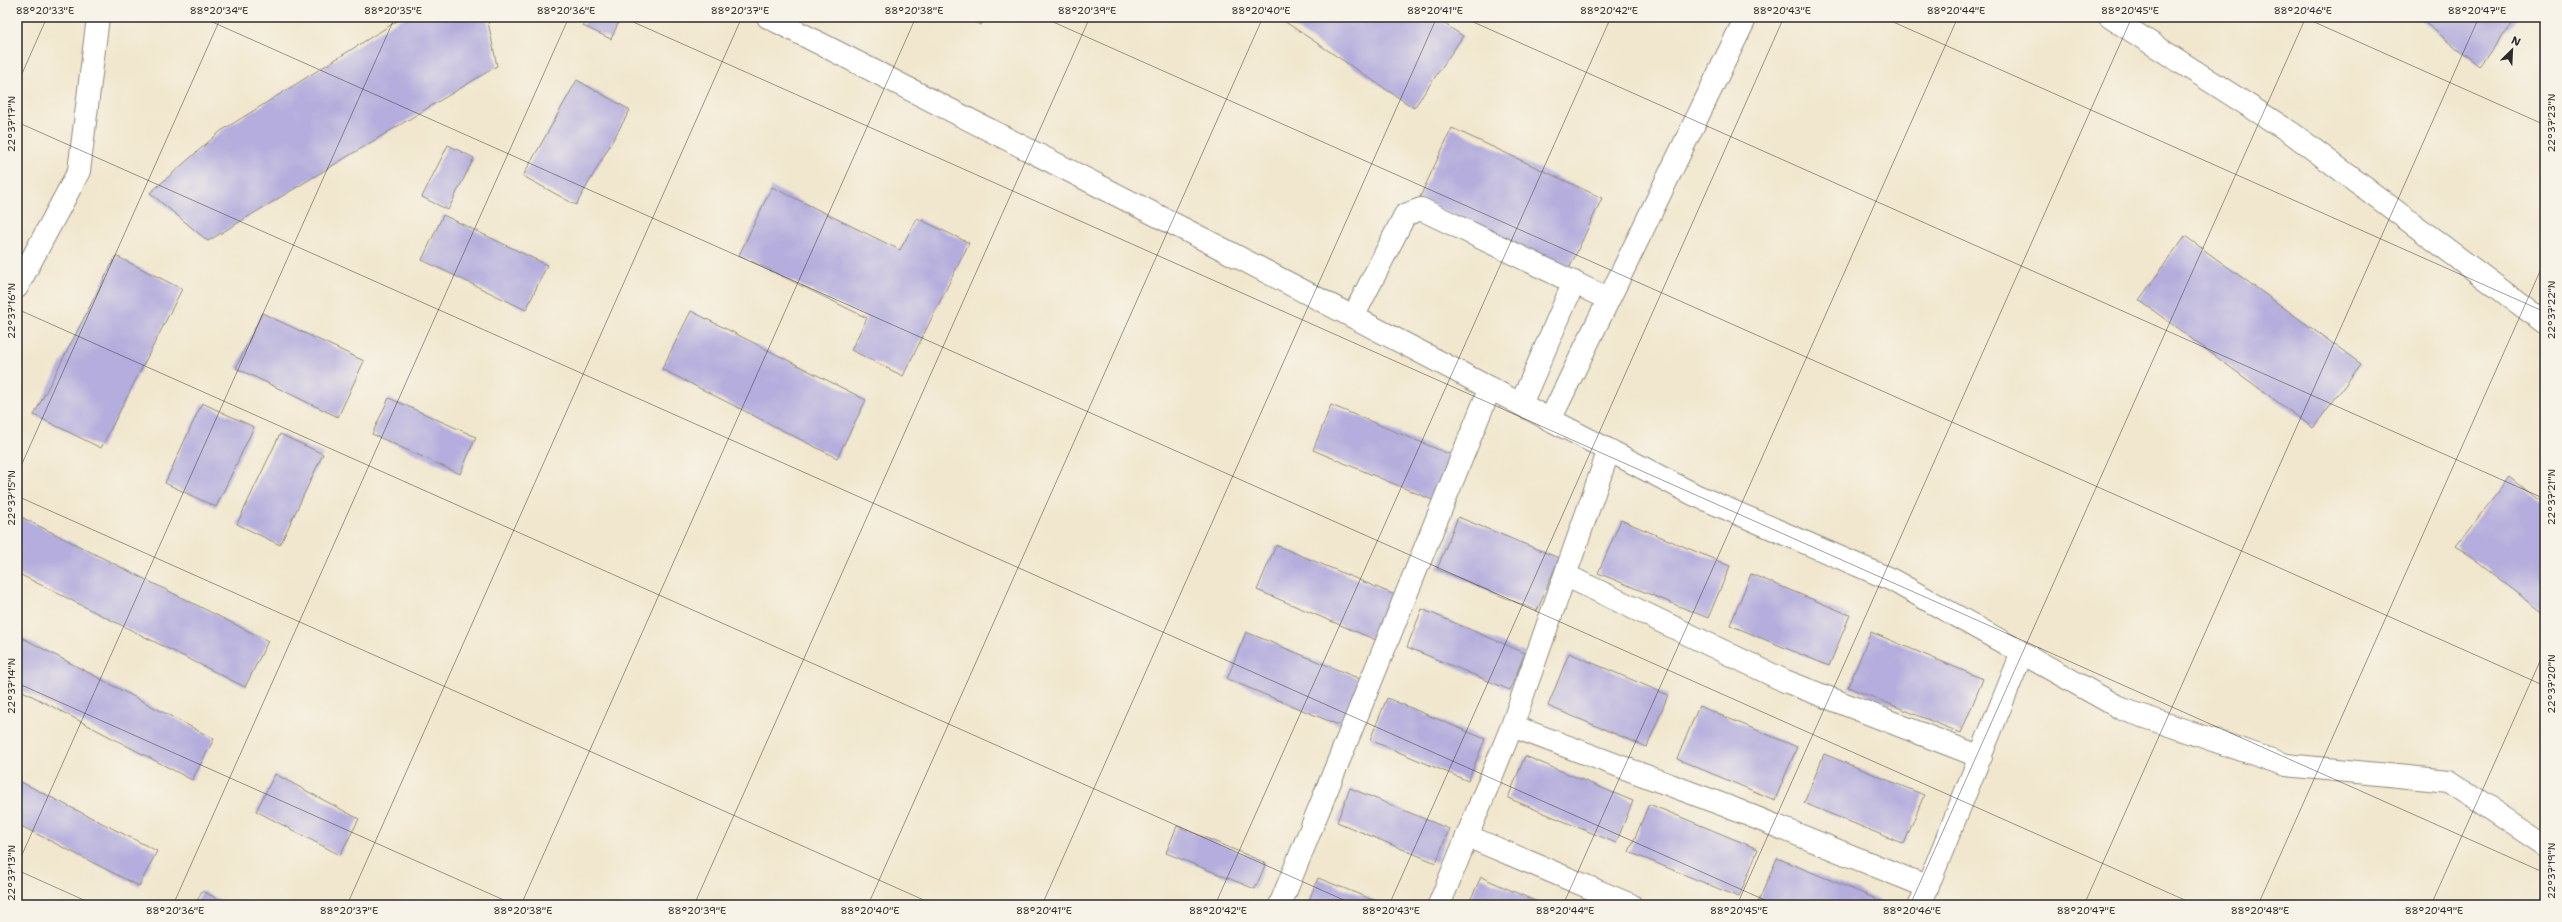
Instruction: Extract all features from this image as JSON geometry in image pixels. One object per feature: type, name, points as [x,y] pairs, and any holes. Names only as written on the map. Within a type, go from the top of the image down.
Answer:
[{"type":"street","points":[[17,287],[79,171],[98,17]]},
{"type":"street","points":[[768,17],[1353,317],[1695,495],[1892,580],[2122,709],[2286,765],[2449,781],[2545,844]]},
{"type":"street","points":[[1550,420],[1746,17]]},
{"type":"street","points":[[2110,17],[2293,134],[2545,323]]},
{"type":"street","points":[[1353,317],[1405,215],[1421,209],[1608,299]]},
{"type":"street","points":[[1521,404],[1574,282]]},
{"type":"street","points":[[1280,905],[1490,388]]},
{"type":"street","points":[[1439,905],[1512,726],[1609,450]]},
{"type":"street","points":[[1565,575],[1785,681],[1981,757]]},
{"type":"street","points":[[1512,726],[1729,807],[1924,896],[2022,653]]},
{"type":"street","points":[[1467,836],[1631,905]]},
{"type":"building","points":[[407,17],[487,17],[497,66],[208,241],[150,193],[221,131],[397,21]]},
{"type":"building","points":[[587,17],[621,17],[611,39],[583,26]]},
{"type":"building","points":[[965,17],[985,17],[981,25]]},
{"type":"building","points":[[1278,17],[1434,17],[1463,36],[1414,108]]},
{"type":"building","points":[[2418,17],[2518,17],[2479,66]]},
{"type":"building","points":[[577,80],[630,110],[576,205],[523,176]]},
{"type":"building","points":[[1452,128],[1602,198],[1569,269],[1419,199]]},
{"type":"building","points":[[448,145],[474,158],[448,210],[422,197]]},
{"type":"building","points":[[772,187],[900,250],[917,218],[969,243],[903,376],[851,350],[867,318],[739,255]]},
{"type":"building","points":[[443,215],[547,265],[526,310],[422,260]]},
{"type":"building","points":[[2185,236],[2361,364],[2313,428],[2139,300]]},
{"type":"building","points":[[116,256],[182,289],[101,448],[34,415]]},
{"type":"building","points":[[691,311],[866,400],[837,458],[662,369]]},
{"type":"building","points":[[262,313],[364,361],[338,417],[236,368]]},
{"type":"building","points":[[389,398],[476,437],[460,474],[372,434]]},
{"type":"building","points":[[202,403],[254,427],[216,507],[165,483]]},
{"type":"building","points":[[1331,405],[1454,456],[1435,501],[1313,450]]},
{"type":"building","points":[[280,434],[323,454],[280,545],[237,524]]},
{"type":"building","points":[[2510,477],[2545,505],[2545,614],[2456,546]]},
{"type":"building","points":[[17,515],[268,641],[245,687],[17,573]]},
{"type":"building","points":[[1458,517],[1559,558],[1537,611],[1437,569]]},
{"type":"building","points":[[1621,520],[1730,566],[1708,618],[1598,573]]},
{"type":"building","points":[[1276,545],[1402,598],[1383,643],[1257,590]]},
{"type":"building","points":[[1751,574],[1850,615],[1829,666],[1730,625]]},
{"type":"building","points":[[1422,609],[1525,653],[1510,690],[1407,647]]},
{"type":"building","points":[[1246,632],[1365,681],[1346,728],[1227,679]]},
{"type":"building","points":[[1871,632],[1983,679],[1961,733],[1848,687]]},
{"type":"building","points":[[17,635],[214,739],[192,780],[17,688]]},
{"type":"building","points":[[1569,653],[1668,695],[1647,747],[1548,706]]},
{"type":"building","points":[[1387,698],[1485,739],[1468,781],[1370,740]]},
{"type":"building","points":[[1699,706],[1797,747],[1775,800],[1677,759]]},
{"type":"building","points":[[1824,754],[1924,795],[1904,844],[1804,803]]},
{"type":"building","points":[[1525,756],[1633,801],[1616,843],[1508,798]]},
{"type":"building","points":[[275,774],[359,819],[340,855],[256,811]]},
{"type":"building","points":[[17,780],[157,851],[139,886],[17,824]]},
{"type":"building","points":[[1350,788],[1449,829],[1436,863],[1337,822]]},
{"type":"building","points":[[1649,804],[1758,849],[1739,897],[1629,852]]},
{"type":"building","points":[[1177,826],[1266,863],[1255,889],[1166,853]]},
{"type":"building","points":[[1777,858],[1881,901],[1880,905],[1757,905]]},
{"type":"building","points":[[1481,877],[1544,905],[1468,905]]},
{"type":"building","points":[[1318,878],[1386,905],[1307,905]]},
{"type":"building","points":[[202,891],[230,905],[195,905]]}]
